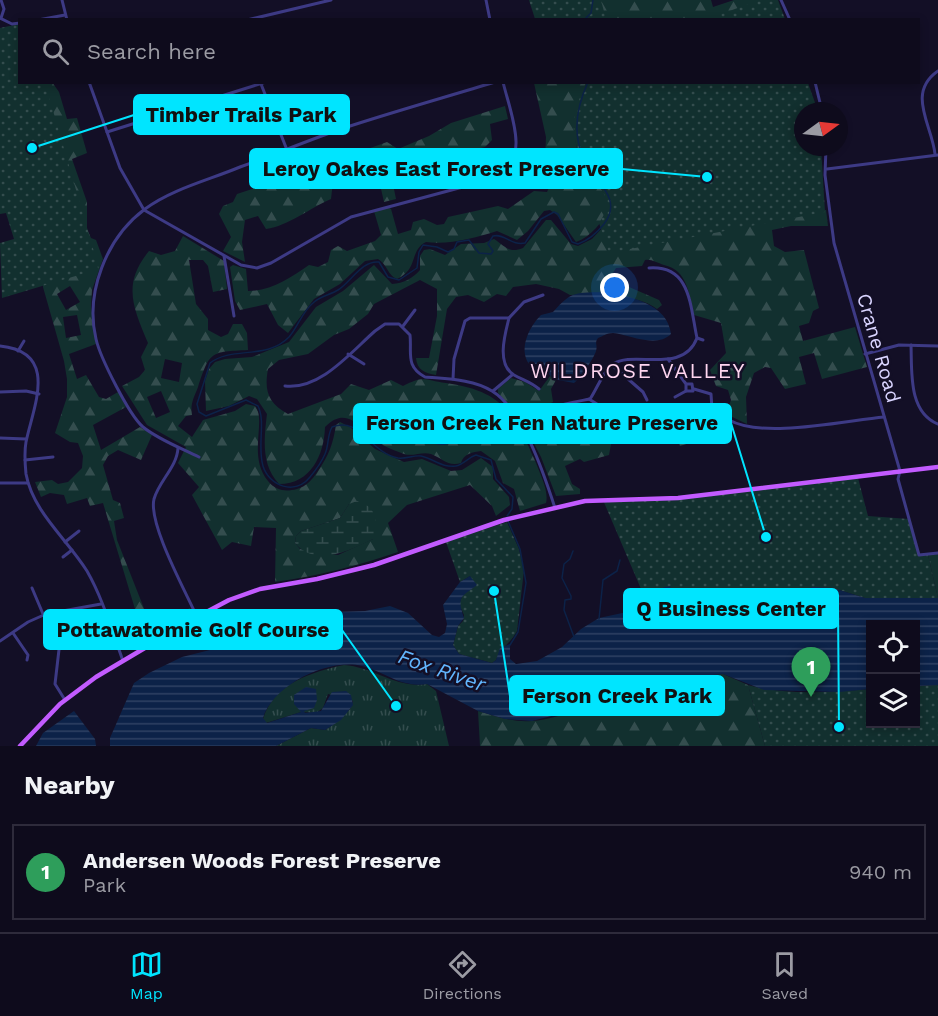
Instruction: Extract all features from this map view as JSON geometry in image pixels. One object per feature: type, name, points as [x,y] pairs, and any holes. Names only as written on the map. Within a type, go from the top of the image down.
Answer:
[{"type":"main road","points":[[20,746],[65,700],[123,661],[197,617],[242,594],[273,585],[317,579],[374,565],[513,517],[555,507],[609,498],[687,497],[938,467]]},
{"type":"street","points":[[1,0],[4,9],[0,18],[9,23],[18,23]]},
{"type":"street","points":[[62,0],[66,17]]},
{"type":"street","points":[[255,18],[331,0]]},
{"type":"street","points":[[486,0],[490,18]]},
{"type":"street","points":[[781,0],[789,18]]},
{"type":"street","points":[[827,170],[937,155],[934,139],[922,111],[921,93],[929,77],[938,71]]},
{"type":"street","points":[[90,84],[127,185],[144,210],[249,267],[264,266],[354,216],[500,177],[512,166],[517,151],[503,84]]},
{"type":"street","points":[[107,132],[258,84]]},
{"type":"street","points":[[261,84],[287,150]]},
{"type":"street","points":[[199,456],[178,448],[137,421],[105,363],[94,331],[93,305],[99,275],[111,250],[144,210],[177,192],[348,127],[488,84]]},
{"type":"street","points":[[815,84],[820,102]]},
{"type":"street","name":"Crane Road","points":[[826,156],[825,175],[831,233],[900,471],[898,479],[919,555],[938,553]]},
{"type":"street","points":[[225,256],[234,316]]},
{"type":"street","points":[[589,399],[612,365],[624,361],[668,359],[690,350],[697,338],[685,287],[679,276],[669,268],[649,268]]},
{"type":"street","points":[[539,389],[512,375],[505,359],[503,346],[509,318],[524,302],[543,295]]},
{"type":"street","points":[[404,326],[415,310]]},
{"type":"street","points":[[453,379],[454,359],[465,321],[470,318],[509,318]]},
{"type":"street","points":[[285,386],[297,387],[316,380],[385,324],[394,322],[404,326],[410,335],[410,362],[414,369],[425,377],[453,379],[493,391],[520,422],[539,461],[555,507]]},
{"type":"street","points":[[697,338],[703,340]]},
{"type":"street","points":[[18,351],[24,341]]},
{"type":"street","points":[[865,354],[911,345],[938,346]]},
{"type":"street","points":[[911,345],[916,400],[923,412],[938,424]]},
{"type":"street","points":[[0,346],[18,351],[36,369],[39,394],[27,439],[25,460],[28,483],[37,503],[92,581],[123,661]]},
{"type":"street","points":[[348,354],[364,364]]},
{"type":"street","points":[[668,359],[686,384],[686,391]]},
{"type":"street","points":[[612,365],[643,392],[647,400]]},
{"type":"street","points":[[493,391],[512,375]]},
{"type":"street","points":[[686,384],[692,384],[694,389]]},
{"type":"street","points":[[675,397],[694,389],[711,394],[712,409]]},
{"type":"street","points":[[0,392],[26,391],[39,394]]},
{"type":"street","points":[[520,422],[532,414],[555,405],[589,399],[608,411],[614,420]]},
{"type":"street","points":[[729,420],[745,427],[768,429],[884,417]]},
{"type":"street","points":[[0,438],[27,439]]},
{"type":"street","points":[[178,448],[174,462],[157,491],[153,514],[197,617]]},
{"type":"street","points":[[25,460],[53,458]]},
{"type":"street","points":[[0,483],[28,483]]},
{"type":"street","points":[[65,542],[79,531]]},
{"type":"street","points":[[63,558],[72,550]]},
{"type":"street","points":[[32,588],[43,614]]},
{"type":"street","points":[[0,641],[43,614],[101,604]]},
{"type":"street","points":[[65,700],[55,684],[60,641],[112,631]]},
{"type":"street","points":[[13,633],[28,655],[27,660]]},
{"type":"green space","points":[[529,0],[601,0],[606,18],[535,18]]},
{"type":"green space","points":[[597,0],[711,0],[713,7],[734,0],[762,0],[713,18],[588,18]]},
{"type":"green space","points":[[760,0],[778,0],[785,18],[710,18]]},
{"type":"green space","points":[[18,24],[18,84],[45,84],[99,269],[2,298],[0,243],[14,239],[6,213],[0,214],[0,28]]},
{"type":"green space","points":[[41,84],[53,84],[59,92],[67,119],[77,118],[87,153],[72,159],[87,202],[87,229],[91,238],[96,240],[103,259],[92,290],[91,306],[96,344],[69,354],[77,379],[86,375],[99,397],[106,399],[118,392],[126,407],[93,425],[101,450],[140,427],[152,435],[141,460],[118,450],[108,456],[103,465],[113,500],[120,503],[124,518],[114,521],[117,540],[149,621],[167,620],[190,608],[191,617],[145,642],[103,503],[90,506],[87,498],[67,504],[64,495],[50,493],[41,497],[35,482],[52,480],[58,484],[68,482],[82,468],[83,456],[78,443],[70,442],[55,433],[67,397],[67,379],[43,287]],"holes":[[[70,286],[80,302],[66,310],[57,294]],[[77,315],[81,335],[66,338],[63,317]]]},
{"type":"green space","points":[[534,84],[587,84],[576,116],[575,139],[582,162],[604,193],[610,208],[592,232],[576,242],[557,215],[550,210],[544,211],[528,231],[517,240],[497,231],[453,242],[426,242],[417,250],[408,270],[397,279],[378,259],[365,261],[340,284],[314,299],[288,333],[278,325],[267,304],[240,310],[235,301],[230,267],[233,265],[246,269],[248,291],[273,286],[309,265],[318,267],[328,262],[331,250],[338,246],[347,251],[375,241],[381,235],[374,211],[388,207],[391,209],[398,234],[411,230],[413,222],[424,219],[437,225],[444,224],[448,217],[498,206],[508,209],[534,191],[547,192],[555,175],[545,162],[546,137]]},
{"type":"green space","points":[[585,84],[808,84],[815,102],[794,102],[794,156],[822,156],[825,212],[609,253],[599,223],[604,214],[606,199],[583,163],[578,150],[574,126],[575,113]]},
{"type":"green space","points":[[505,106],[508,119],[490,124],[492,140],[485,147],[390,170],[396,199],[384,202],[377,171],[345,175],[333,181],[331,199],[291,221],[266,229],[258,216],[245,220],[242,242],[245,262],[223,251],[231,237],[219,214],[223,206],[233,202],[237,194],[273,182],[288,182],[301,173],[387,142],[398,149],[429,136],[451,123]]},
{"type":"green space","points":[[826,210],[828,226],[791,226],[772,230],[774,246],[785,252],[804,250],[819,308],[813,311],[809,323],[799,326],[803,341],[855,327],[867,367],[822,379],[814,353],[799,357],[806,384],[785,389],[771,368],[765,367],[754,373],[746,397],[747,424],[726,414],[731,400],[728,390],[716,386],[710,370],[726,353],[721,323],[694,315],[689,292],[678,272],[645,260],[642,266],[616,268],[611,276],[613,280],[659,300],[662,305],[657,309],[643,302],[617,297],[614,294],[570,295],[559,289],[536,284],[513,287],[506,296],[497,294],[484,302],[468,295],[456,297],[447,309],[436,375],[422,370],[416,358],[429,358],[437,316],[437,289],[420,280],[374,304],[368,314],[349,329],[334,335],[308,354],[279,360],[268,369],[269,396],[281,410],[288,414],[341,394],[351,384],[369,390],[391,380],[403,386],[415,380],[424,379],[481,392],[504,407],[521,431],[544,483],[546,503],[520,511],[514,489],[503,483],[495,461],[481,451],[469,454],[461,463],[456,464],[428,453],[404,454],[381,444],[354,421],[347,418],[333,421],[325,427],[322,448],[314,466],[307,473],[290,483],[279,484],[269,469],[265,451],[267,414],[257,399],[249,396],[229,406],[206,411],[205,381],[209,369],[215,362],[252,357],[289,342],[316,307],[343,291],[374,265],[392,284],[407,280],[420,270],[420,256],[424,250],[430,249],[445,255],[461,244],[484,243],[494,239],[507,248],[518,250],[523,248],[546,220],[551,220],[571,244],[578,246],[592,239],[606,224]],"holes":[[[444,417],[449,423],[453,441],[444,444],[418,442],[409,425],[416,426]]]},
{"type":"green space","points":[[183,236],[224,261],[227,289],[213,292],[208,266],[203,260],[189,260],[196,304],[208,319],[208,330],[221,337],[228,334],[233,324],[242,324],[247,333],[248,350],[219,353],[209,360],[193,401],[192,415],[186,416],[178,426],[192,437],[203,420],[235,411],[246,404],[255,406],[259,420],[258,450],[262,471],[274,487],[289,490],[304,486],[314,477],[328,454],[336,425],[340,422],[350,427],[375,449],[404,462],[422,459],[451,471],[462,470],[481,458],[493,467],[493,479],[509,497],[510,505],[496,516],[492,506],[470,485],[407,505],[388,523],[398,552],[368,562],[291,580],[275,582],[276,528],[254,527],[251,546],[232,542],[222,550],[192,495],[199,487],[178,463],[186,447],[147,425],[122,386],[139,377],[145,370],[141,357],[148,343],[135,307],[133,285],[135,274],[149,251],[161,255],[175,251]],"holes":[[[165,359],[182,363],[179,382],[161,378]],[[161,391],[170,412],[156,418],[147,397]],[[349,504],[373,539],[338,555],[300,549],[295,543],[296,536],[301,531],[340,518]]]},
{"type":"green space","points":[[550,376],[556,380],[551,389],[553,402],[523,416],[519,416],[498,393],[498,389],[511,378],[525,382],[539,391]]},
{"type":"green space","points":[[572,406],[590,425],[607,432],[615,432],[694,409],[715,411],[714,419],[699,425],[702,439],[680,446],[673,427],[611,444],[609,455],[584,462],[580,459],[565,466],[572,484],[580,489],[580,494],[556,496],[541,457],[524,424],[555,407]]},
{"type":"green space","points":[[858,478],[868,516],[909,519],[919,556],[928,555],[938,598],[865,598],[833,588],[796,592],[774,603],[721,611],[682,612],[675,607],[666,606],[650,610],[603,500],[638,501]]},
{"type":"green space","points":[[357,501],[368,506],[372,511],[376,521],[373,539],[344,552],[323,556],[303,550],[295,543],[296,536],[301,531],[340,518],[349,504]]},
{"type":"green space","points":[[507,522],[519,549],[524,570],[517,631],[492,663],[459,654],[453,645],[458,626],[463,621],[464,615],[459,604],[464,592],[473,588],[470,576],[460,582],[446,542]]},
{"type":"green space","points":[[938,554],[938,598],[928,555]]},
{"type":"green space","points":[[344,665],[395,681],[416,685],[427,684],[436,691],[449,746],[276,746],[311,728],[325,730],[350,709],[353,701],[328,694],[323,708],[316,713],[301,712],[266,723],[263,719],[268,707],[285,688],[319,671]]},
{"type":"green space","points":[[723,674],[748,685],[765,746],[480,746],[478,711],[518,721],[544,720],[636,688],[673,680]]},
{"type":"green space","points":[[748,685],[793,692],[866,689],[866,728],[920,728],[920,686],[938,685],[938,746],[765,746]]},
{"type":"water","points":[[606,292],[646,303],[663,315],[671,334],[665,338],[650,341],[613,333],[598,338],[593,358],[574,383],[553,379],[541,364],[529,364],[525,344],[529,331],[541,315],[553,312],[575,294]]},
{"type":"water","points":[[444,417],[449,423],[453,441],[445,445],[426,441],[412,442],[406,428],[408,424],[416,426]]},
{"type":"water","name":"Fox River","points":[[470,576],[477,585],[461,601],[464,618],[458,626],[453,645],[459,654],[492,663],[496,660],[500,648],[510,644],[510,659],[516,664],[537,661],[562,647],[581,629],[599,618],[627,612],[639,612],[666,606],[675,607],[682,612],[721,611],[773,603],[813,587],[833,588],[865,598],[938,598],[938,685],[920,686],[920,620],[866,620],[866,689],[839,692],[764,690],[723,674],[664,680],[622,691],[578,709],[532,721],[505,719],[478,711],[427,684],[401,682],[362,666],[334,666],[318,670],[290,685],[269,706],[263,718],[267,723],[301,712],[294,704],[294,695],[306,687],[316,689],[317,700],[314,708],[304,711],[305,713],[321,711],[332,692],[346,691],[351,695],[353,705],[341,720],[325,730],[311,728],[276,746],[110,746],[110,738],[134,683],[182,657],[238,643],[271,625],[302,613],[365,611],[390,606],[408,613],[432,635],[439,637],[445,633],[447,624],[443,605],[460,582]]},
{"type":"water","points":[[74,711],[95,739],[96,746],[36,746],[43,733]]},
{"type":"waterway","points":[[586,18],[591,13],[593,0]]},
{"type":"waterway","points":[[507,516],[512,509],[513,497],[496,479],[491,460],[476,455],[459,465],[451,466],[442,465],[421,456],[398,458],[379,449],[358,430],[350,426],[332,427],[325,454],[304,483],[297,486],[283,486],[271,479],[263,466],[261,419],[258,406],[246,400],[206,416],[199,412],[197,404],[210,363],[229,355],[260,351],[280,344],[289,337],[313,303],[338,290],[367,264],[379,262],[388,277],[399,280],[417,268],[419,252],[423,245],[437,247],[448,252],[454,249],[457,242],[469,240],[479,253],[491,254],[493,251],[488,244],[493,236],[501,236],[516,243],[525,243],[541,219],[554,212],[558,214],[572,242],[578,244],[592,236],[604,224],[611,206],[605,190],[584,159],[578,140],[577,120],[587,84]]},
{"type":"waterway","points":[[508,521],[520,549],[526,583],[518,632],[510,645]]},
{"type":"waterway","points":[[573,551],[570,559],[564,564],[562,578],[571,596],[571,599],[565,600],[564,610],[574,637]]},
{"type":"waterway","points":[[599,619],[603,580],[617,571],[620,560]]},
{"type":"waterway","points":[[655,609],[664,588],[670,587]]},
{"type":"place","name":"Timber Trails Park","points":[[32,148]]},
{"type":"place","name":"Leroy Oakes East Forest Preserve","points":[[707,177]]},
{"type":"place","name":"Ferson Creek Fen Nature Preserve","points":[[766,537]]},
{"type":"place","name":"Ferson Creek Park","points":[[494,591]]},
{"type":"place","name":"Andersen Woods Forest Preserve","points":[[811,697]]},
{"type":"place","name":"Pottawatomie Golf Course","points":[[396,706]]},
{"type":"place","name":"Q Business Center","points":[[839,727]]},
{"type":"district","name":"WILDROSE VALLEY","points":[[638,370]]}]
